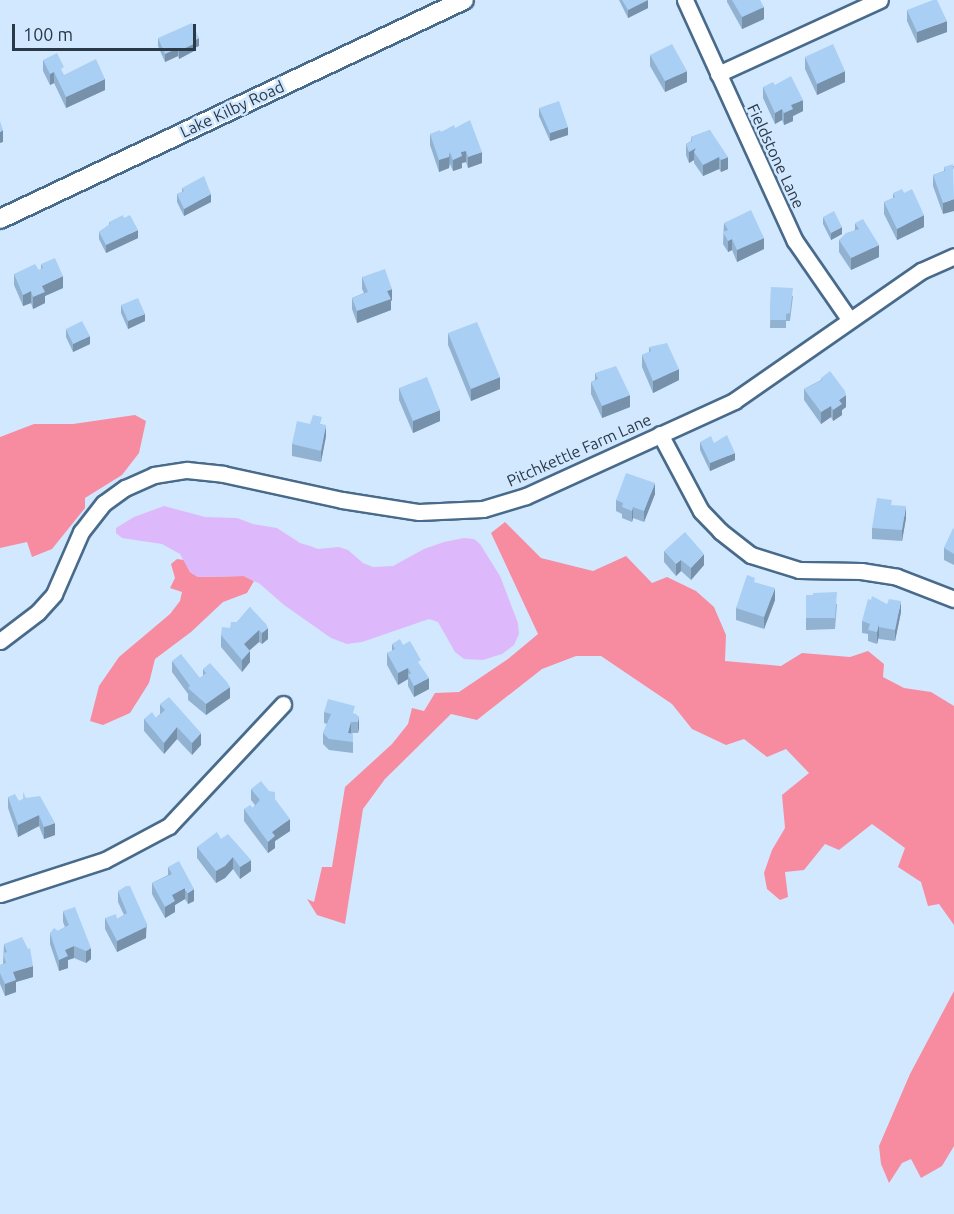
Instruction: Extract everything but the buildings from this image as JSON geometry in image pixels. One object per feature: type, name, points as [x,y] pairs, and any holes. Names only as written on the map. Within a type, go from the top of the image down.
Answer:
[{"type":"street","name":"Lake Kilby Road","points":[[0,219],[464,0]]},
{"type":"street","name":"Fieldstone Lane","points":[[685,0],[795,241],[849,319]]},
{"type":"street","points":[[718,74],[880,0]]},
{"type":"street","name":"Pitchkettle Farm Lane","points":[[0,641],[32,617],[54,594],[81,532],[105,503],[125,488],[154,475],[187,470],[223,474],[342,500],[419,512],[483,509],[526,496],[734,401],[921,271],[954,256]]},
{"type":"street","points":[[660,434],[701,511],[720,531],[751,555],[799,570],[861,572],[897,578],[954,599]]},
{"type":"street","points":[[0,894],[105,860],[169,826],[283,704]]},
{"type":"shaded area","points":[[135,415],[146,421],[139,453],[122,475],[85,498],[85,508],[52,549],[32,557],[27,542],[0,548],[0,437],[34,424],[73,424]]},
{"type":"shaded area","points":[[164,506],[205,517],[237,518],[253,524],[277,528],[300,543],[318,549],[339,547],[348,550],[363,563],[373,567],[393,566],[424,549],[444,542],[464,538],[474,539],[480,544],[500,576],[518,623],[519,634],[514,645],[502,654],[483,660],[464,659],[455,652],[438,622],[429,619],[362,642],[347,644],[331,638],[284,605],[260,584],[244,576],[198,577],[190,572],[180,554],[162,544],[122,538],[116,533],[116,528],[134,517]]},
{"type":"shaded area","points":[[505,522],[541,558],[593,571],[626,556],[652,583],[667,577],[696,591],[714,607],[726,635],[725,661],[781,666],[802,653],[850,657],[868,651],[884,664],[883,677],[904,688],[931,692],[954,706],[954,925],[939,904],[928,906],[921,882],[898,867],[905,848],[872,824],[839,850],[825,844],[804,870],[785,872],[788,897],[780,900],[767,889],[764,873],[772,850],[785,828],[782,795],[809,773],[786,749],[767,757],[744,739],[726,745],[692,729],[672,704],[601,656],[576,656],[542,669],[477,720],[451,714],[385,779],[363,809],[345,924],[317,915],[307,899],[314,902],[322,867],[332,867],[345,787],[392,744],[408,724],[412,708],[424,711],[435,693],[459,692],[508,659],[538,634],[491,533]]},
{"type":"shaded area","points":[[177,559],[184,560],[190,572],[198,577],[244,576],[254,581],[247,593],[223,602],[191,632],[155,659],[149,683],[130,713],[103,725],[90,721],[99,686],[119,657],[170,614],[180,601],[182,592],[170,588],[175,578],[171,564]]},
{"type":"shaded area","points":[[954,991],[954,1146],[942,1166],[921,1178],[911,1159],[902,1163],[889,1183],[881,1164],[879,1146],[910,1074]]}]
